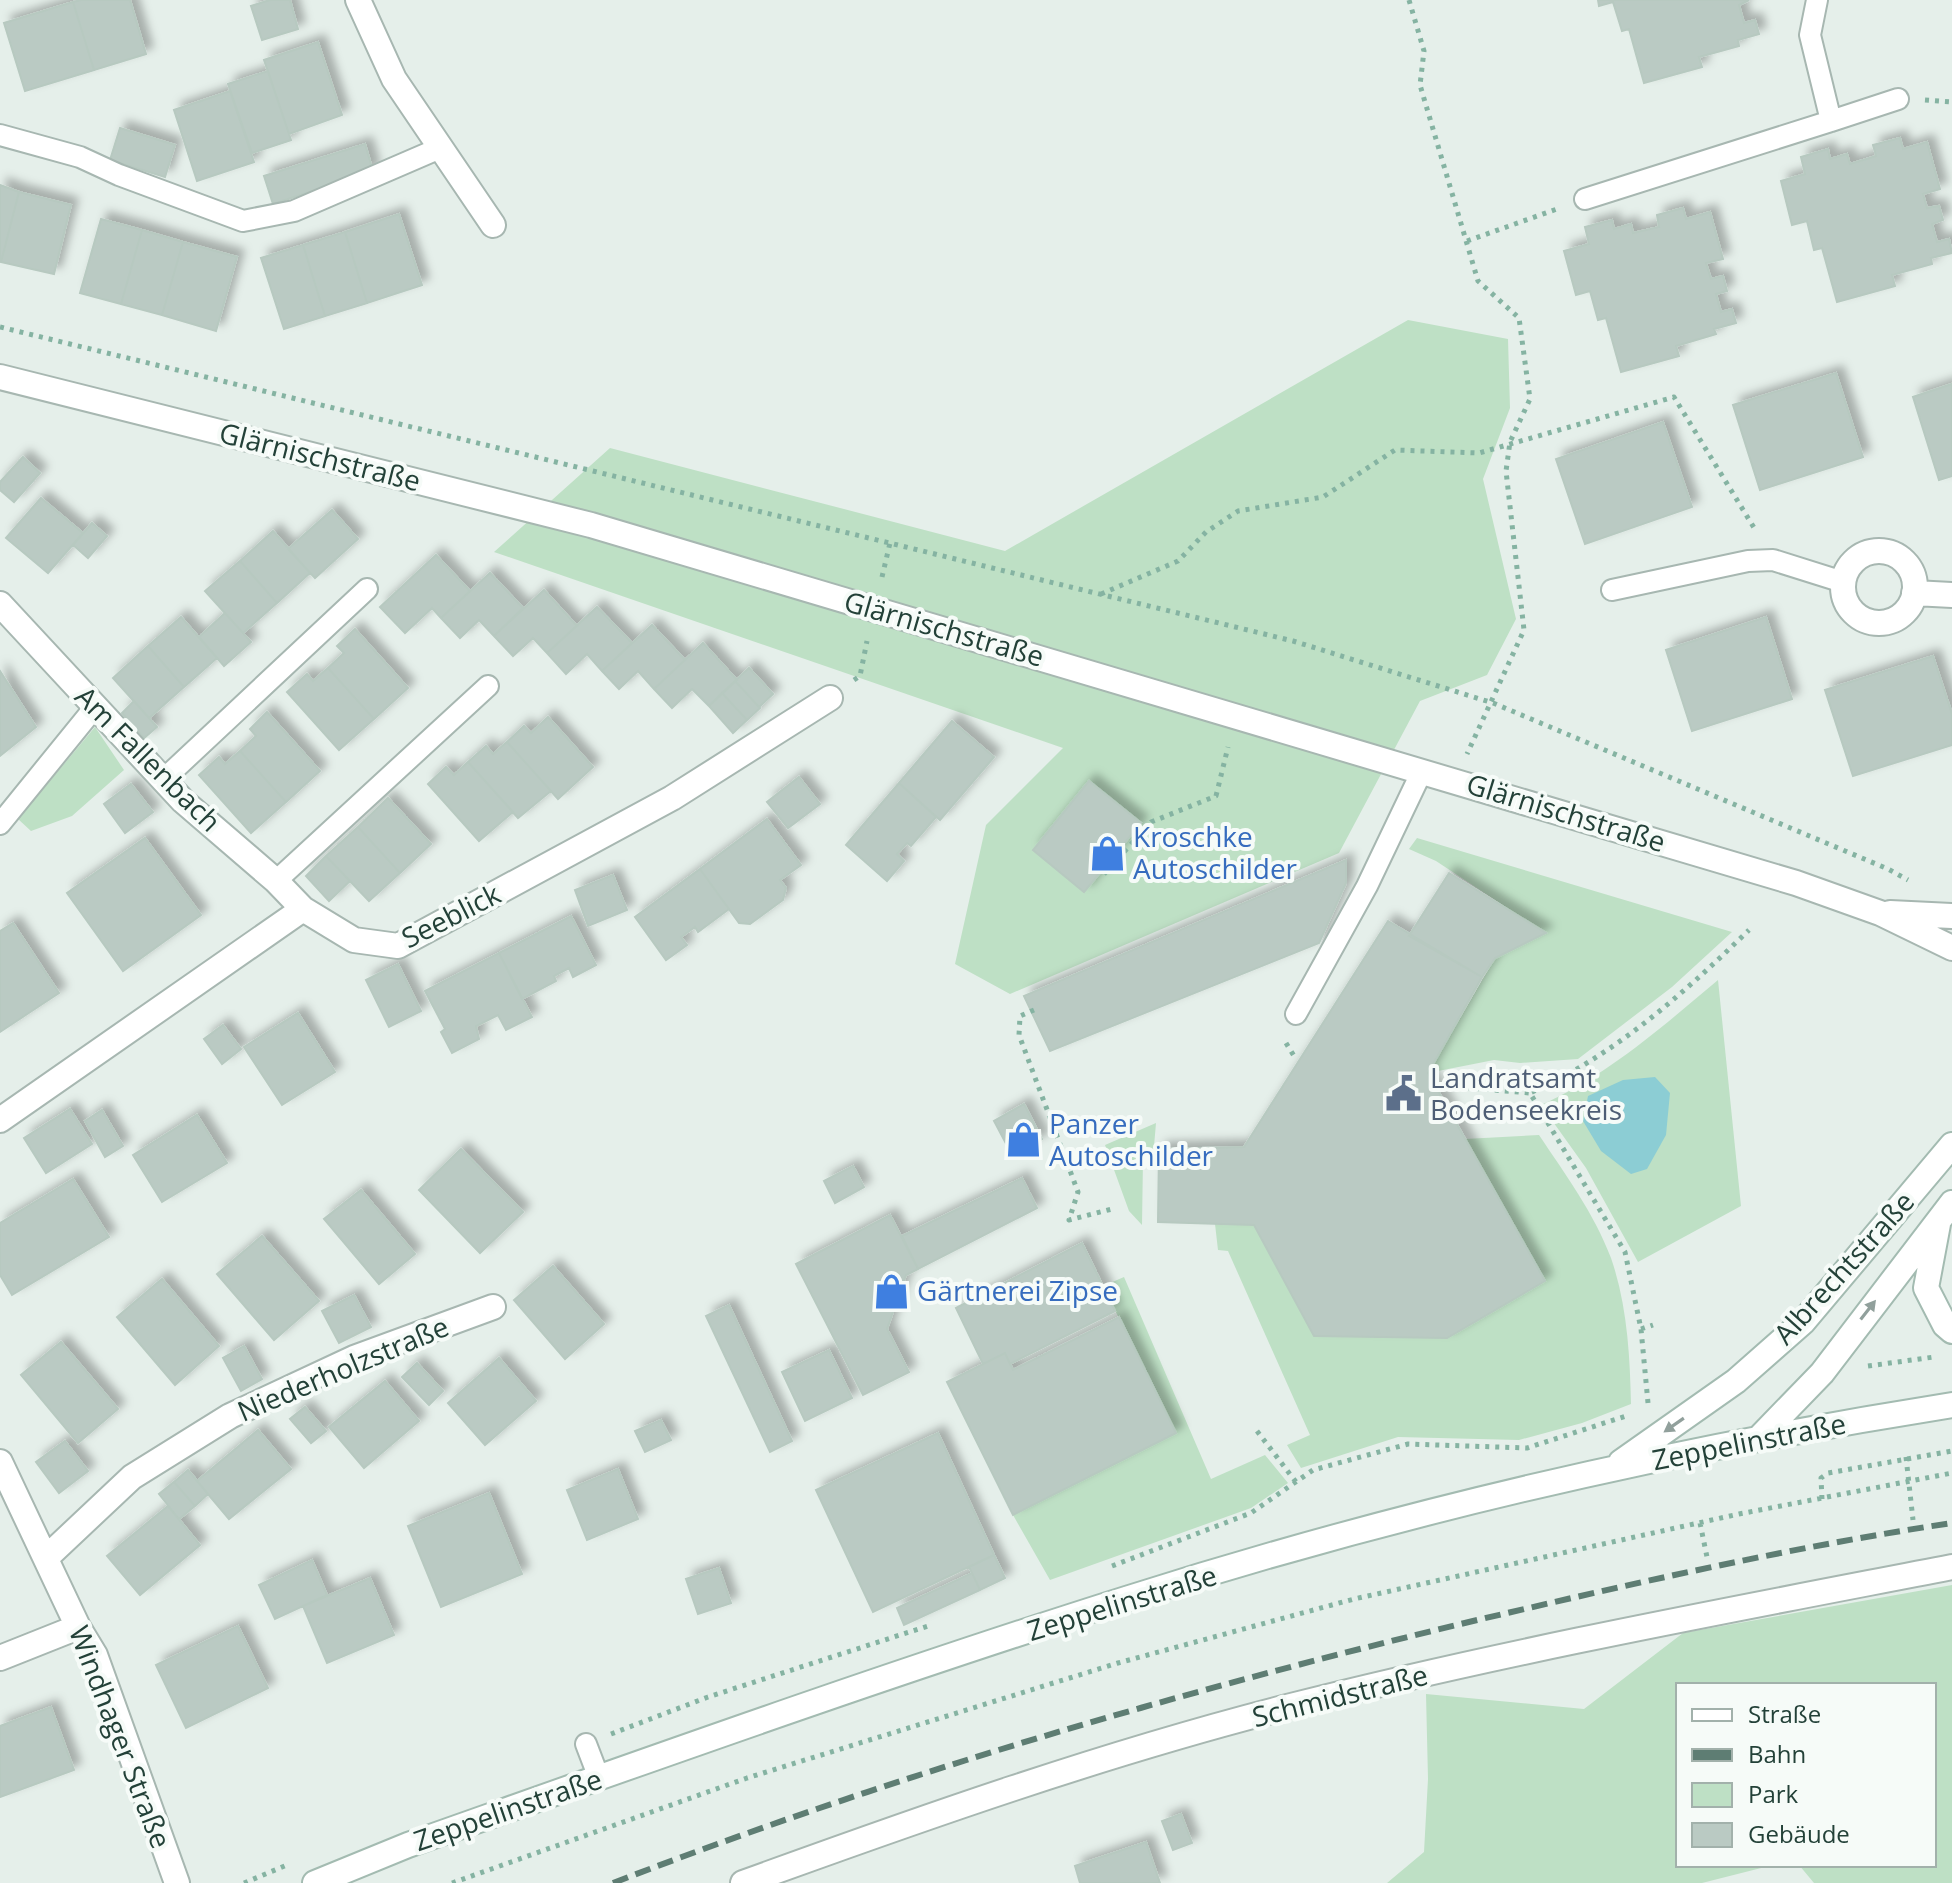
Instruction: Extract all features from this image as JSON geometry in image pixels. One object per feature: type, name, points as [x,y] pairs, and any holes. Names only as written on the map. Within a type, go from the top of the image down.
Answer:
[{"type":"street","points":[[358,0],[394,79],[493,225]]},
{"type":"street","name":"Glärnischstraße","points":[[0,377],[591,525],[1796,883],[1880,913],[1952,948]]},
{"type":"street","points":[[1881,551],[1900,559],[1909,567],[1914,593],[1907,610],[1897,619],[1879,623],[1854,614],[1843,595],[1843,582],[1857,559],[1881,551]]},
{"type":"street","points":[[1914,593],[1952,595]]},
{"type":"street","name":"Am Fallenbach","points":[[0,604],[163,780],[303,909]]},
{"type":"street","name":"Seeblick","points":[[303,909],[354,940],[398,946],[672,798],[830,698]]},
{"type":"street","points":[[0,1120],[303,909]]},
{"type":"street","name":"Glärnischstraße","points":[[1880,913],[1952,916]]},
{"type":"street","name":"Albrechtstraße","points":[[1613,1468],[1736,1381],[1803,1322],[1952,1145]]},
{"type":"street","points":[[1946,1210],[1926,1288],[1945,1325],[1952,1331]]},
{"type":"street","name":"Albrechtstraße","points":[[1759,1438],[1822,1373],[1946,1210]]},
{"type":"street","name":"Niederholzstraße","points":[[47,1557],[132,1477],[230,1416],[354,1358],[493,1307]]},
{"type":"street","name":"Zeppelinstraße","points":[[315,1883],[408,1845],[599,1778],[1128,1598],[1382,1526],[1613,1468],[1759,1438],[1952,1405]]},
{"type":"street","name":"Windhager Straße","points":[[0,1462],[78,1627],[95,1655],[177,1883]]},
{"type":"street","name":"Schmidstraße","points":[[743,1883],[1030,1784],[1286,1707],[1490,1660],[1952,1567]]},
{"type":"street","points":[[0,1658],[78,1627]]},
{"type":"lane","points":[[1817,0],[1810,35],[1831,121]]},
{"type":"lane","points":[[1585,199],[1898,99]]},
{"type":"lane","points":[[0,135],[80,157],[132,180],[243,221],[294,211],[440,148]]},
{"type":"lane","points":[[1612,590],[1748,561],[1773,560],[1843,582]]},
{"type":"lane","points":[[163,780],[367,589]]},
{"type":"lane","points":[[276,881],[488,686]]},
{"type":"lane","points":[[1,822],[95,707]]},
{"type":"lane","points":[[1296,1014],[1367,886],[1422,771]]},
{"type":"lane","points":[[586,1744],[599,1778]]},
{"type":"path","points":[[1409,0],[1424,51],[1420,85],[1478,281],[1519,318],[1530,399],[1510,442],[1506,471],[1524,630],[1493,703],[1454,780]]},
{"type":"path","points":[[1467,241],[1585,199]]},
{"type":"path","points":[[0,327],[1293,641],[1493,703],[1888,869],[1913,883]]},
{"type":"path","points":[[1099,594],[1178,561],[1206,532],[1238,511],[1323,497],[1395,450],[1479,453],[1674,397],[1773,560]]},
{"type":"path","points":[[1104,874],[1151,822],[1216,796],[1236,715]]},
{"type":"path","points":[[1445,1086],[1530,1093],[1579,1071],[1656,1015],[1749,930]]},
{"type":"path","points":[[1034,1010],[1020,1016],[1019,1035],[1078,1192],[1069,1220],[1116,1208]]},
{"type":"path","points":[[1530,1093],[1625,1252],[1641,1329],[1649,1408]]},
{"type":"path","points":[[1641,1329],[1653,1325]]},
{"type":"path","points":[[1257,1431],[1296,1482]]},
{"type":"path","points":[[1822,1499],[1821,1478],[1828,1473],[1952,1451]]},
{"type":"path","points":[[1906,1457],[1913,1520]]},
{"type":"path","points":[[452,1883],[747,1778],[1118,1663],[1354,1599],[1700,1523],[1952,1473]]},
{"type":"path","points":[[1700,1523],[1707,1557]]},
{"type":"green space","points":[[1408,320],[1508,339],[1510,408],[1483,479],[1516,619],[1487,675],[1420,701],[1339,853],[1010,994],[955,964],[986,825],[1063,748],[494,552],[610,448],[1005,551]]},
{"type":"green space","points":[[95,727],[124,770],[72,816],[31,831],[18,819]]},
{"type":"green space","points":[[1417,838],[1732,932],[1672,987],[1578,1059],[1520,1063],[1494,1060],[1428,1073],[1495,958],[1545,933],[1436,861],[1409,849]]},
{"type":"green space","points":[[1718,980],[1741,1206],[1638,1262],[1586,1168],[1541,1105],[1612,1065]]},
{"type":"green space","points":[[1156,1123],[1153,1158],[1143,1159],[1142,1225],[1129,1211],[1105,1145]]},
{"type":"green space","points":[[1539,1135],[1588,1210],[1611,1258],[1627,1330],[1631,1404],[1582,1423],[1519,1440],[1398,1437],[1301,1468],[1287,1445],[1310,1435],[1228,1251],[1218,1250],[1215,1224],[1254,1225],[1314,1335],[1545,1281],[1465,1139]]},
{"type":"green space","points":[[1124,1277],[1211,1479],[1265,1455],[1288,1483],[1251,1508],[1050,1580],[1013,1515],[1176,1433],[1103,1286]]},
{"type":"green space","points":[[1952,1585],[1952,1883],[1814,1883],[1801,1867],[1936,1867],[1936,1683],[1676,1683],[1676,1867],[1765,1867],[1702,1883],[1387,1883],[1424,1852],[1428,1779],[1426,1694],[1584,1709],[1683,1633]]},
{"type":"water","points":[[1655,1077],[1670,1093],[1666,1135],[1647,1169],[1631,1174],[1601,1151],[1583,1121],[1588,1096],[1623,1080]]},
{"type":"building","points":[[130,0],[146,54],[94,70],[73,2]]},
{"type":"building","points":[[270,0],[290,0],[298,29],[262,40],[251,6]]},
{"type":"building","points":[[1598,0],[1749,0],[1739,5],[1744,23],[1755,20],[1759,34],[1738,40],[1739,46],[1699,57],[1702,67],[1644,83],[1629,29],[1622,31],[1613,2],[1599,6]]},
{"type":"building","points":[[73,2],[94,70],[25,91],[4,23]]},
{"type":"building","points":[[318,42],[342,115],[289,134],[264,60]]},
{"type":"building","points":[[268,71],[291,140],[252,153],[228,84]]},
{"type":"building","points":[[230,91],[254,162],[197,181],[174,110]]},
{"type":"building","points":[[120,128],[175,145],[165,177],[110,160]]},
{"type":"building","points":[[1900,138],[1903,149],[1927,142],[1940,189],[1923,194],[1927,208],[1939,206],[1943,220],[1932,224],[1937,242],[1949,239],[1952,253],[1931,258],[1932,264],[1892,275],[1895,286],[1837,302],[1822,248],[1814,250],[1807,221],[1792,225],[1781,181],[1805,174],[1801,157],[1828,149],[1830,159],[1847,154],[1850,164],[1876,156],[1873,145]]},
{"type":"building","points":[[365,144],[373,171],[273,204],[264,176]]},
{"type":"building","points":[[0,185],[19,192],[1,262],[0,258]]},
{"type":"building","points":[[19,192],[71,205],[54,274],[1,262]]},
{"type":"building","points":[[1683,208],[1686,219],[1710,212],[1723,259],[1706,263],[1711,279],[1723,276],[1727,291],[1716,294],[1721,312],[1732,309],[1736,323],[1714,329],[1716,334],[1676,346],[1679,356],[1621,372],[1606,318],[1598,320],[1590,291],[1576,295],[1564,251],[1589,244],[1585,227],[1612,220],[1614,229],[1631,224],[1633,233],[1659,227],[1657,215]]},
{"type":"building","points":[[399,214],[422,285],[367,303],[345,232]]},
{"type":"building","points":[[101,219],[142,230],[121,304],[80,293]]},
{"type":"building","points":[[142,230],[183,242],[162,315],[121,304]]},
{"type":"building","points":[[345,232],[367,303],[325,316],[303,245]]},
{"type":"building","points":[[183,242],[237,257],[216,331],[162,315]]},
{"type":"building","points":[[303,245],[325,316],[284,329],[261,258]]},
{"type":"building","points":[[1836,373],[1863,457],[1760,490],[1733,405]]},
{"type":"building","points":[[1952,384],[1952,476],[1939,480],[1913,397]]},
{"type":"building","points":[[1663,422],[1692,507],[1585,544],[1556,459]]},
{"type":"building","points":[[23,457],[40,473],[14,502],[0,490],[0,482]]},
{"type":"building","points":[[41,498],[83,533],[48,573],[6,538]]},
{"type":"building","points":[[332,510],[358,539],[315,578],[288,549]]},
{"type":"building","points":[[92,523],[107,536],[88,558],[73,545]]},
{"type":"building","points":[[273,531],[310,573],[277,603],[240,561]]},
{"type":"building","points":[[436,555],[470,591],[441,618],[432,608],[405,633],[380,607]]},
{"type":"building","points":[[240,561],[277,603],[243,633],[205,591]]},
{"type":"building","points":[[490,573],[523,608],[494,636],[479,620],[460,638],[441,618]]},
{"type":"building","points":[[544,590],[577,626],[547,653],[533,638],[513,656],[494,636]]},
{"type":"building","points":[[597,607],[632,643],[602,671],[587,654],[566,674],[547,653]]},
{"type":"building","points":[[225,613],[251,642],[224,666],[199,637]]},
{"type":"building","points":[[181,617],[217,658],[184,687],[148,646]]},
{"type":"building","points":[[1766,617],[1792,699],[1692,731],[1666,650]]},
{"type":"building","points":[[652,625],[685,660],[654,689],[638,671],[619,689],[602,671]]},
{"type":"building","points":[[355,629],[408,688],[374,719],[328,668],[344,653],[337,646]]},
{"type":"building","points":[[703,643],[737,680],[709,706],[692,689],[672,708],[654,689]]},
{"type":"building","points":[[148,646],[184,687],[149,718],[113,678]]},
{"type":"building","points":[[1933,656],[1952,714],[1952,745],[1853,776],[1825,690]]},
{"type":"building","points":[[328,668],[374,719],[339,750],[287,692],[307,674],[313,681]]},
{"type":"building","points":[[749,668],[773,694],[759,707],[735,681]]},
{"type":"building","points":[[0,671],[36,727],[0,756]]},
{"type":"building","points":[[735,681],[760,708],[747,720],[722,693]]},
{"type":"building","points":[[722,693],[747,720],[733,733],[709,706]]},
{"type":"building","points":[[134,701],[157,727],[144,738],[122,713]]},
{"type":"building","points":[[267,712],[320,771],[286,802],[240,751],[256,736],[250,729]]},
{"type":"building","points":[[548,717],[593,767],[558,799],[507,742],[524,726],[531,733]]},
{"type":"building","points":[[952,721],[994,757],[940,820],[899,783]]},
{"type":"building","points":[[507,742],[551,791],[518,818],[468,762],[486,746],[493,754]]},
{"type":"building","points":[[240,751],[286,802],[251,833],[199,775],[219,757],[225,764]]},
{"type":"building","points":[[468,762],[513,812],[479,841],[428,784],[446,767],[454,775]]},
{"type":"building","points":[[799,777],[820,804],[788,828],[767,802]]},
{"type":"building","points":[[1089,781],[1141,823],[1084,892],[1033,850]]},
{"type":"building","points":[[899,783],[936,817],[911,846],[907,843],[897,854],[904,861],[887,881],[846,845]]},
{"type":"building","points":[[131,784],[153,812],[125,833],[104,804]]},
{"type":"building","points":[[388,798],[431,844],[400,873],[358,827]]},
{"type":"building","points":[[767,819],[801,865],[780,880],[786,888],[783,900],[750,924],[739,923],[700,869]]},
{"type":"building","points":[[358,827],[400,873],[369,901],[326,856]]},
{"type":"building","points":[[145,838],[201,915],[123,971],[67,893]]},
{"type":"building","points":[[326,856],[350,881],[329,901],[306,876]]},
{"type":"building","points":[[1346,860],[1346,883],[1319,943],[1050,1051],[1024,996]]},
{"type":"building","points":[[700,869],[729,909],[698,932],[695,927],[681,937],[687,945],[666,960],[635,917]]},
{"type":"building","points":[[1449,873],[1546,933],[1495,958],[1482,977],[1409,936]]},
{"type":"building","points":[[613,875],[627,910],[588,926],[575,890]]},
{"type":"building","points":[[571,916],[596,965],[573,977],[569,968],[554,976],[556,981],[522,999],[499,953]]},
{"type":"building","points":[[1388,921],[1482,977],[1428,1073],[1545,1281],[1447,1338],[1314,1336],[1254,1225],[1158,1222],[1159,1149],[1244,1147]]},
{"type":"building","points":[[13,923],[59,993],[0,1032],[0,931]]},
{"type":"building","points":[[499,953],[532,1017],[506,1030],[498,1015],[476,1026],[479,1039],[452,1053],[441,1032],[445,1029],[425,991]]},
{"type":"building","points":[[398,964],[421,1011],[389,1027],[366,980]]},
{"type":"building","points":[[298,1013],[335,1072],[282,1105],[244,1047]]},
{"type":"building","points":[[223,1025],[241,1049],[222,1064],[204,1039]]},
{"type":"building","points":[[1024,1104],[1042,1139],[1012,1155],[994,1121]]},
{"type":"building","points":[[70,1109],[92,1144],[46,1173],[24,1138]]},
{"type":"building","points":[[102,1110],[123,1146],[105,1157],[85,1121]]},
{"type":"building","points":[[197,1115],[227,1163],[162,1202],[133,1155]]},
{"type":"building","points":[[461,1149],[523,1212],[480,1253],[419,1190]]},
{"type":"building","points":[[853,1166],[864,1187],[835,1203],[824,1181]]},
{"type":"building","points":[[1022,1178],[1037,1208],[918,1269],[902,1236]]},
{"type":"building","points":[[73,1179],[109,1237],[12,1295],[0,1275],[0,1223]]},
{"type":"building","points":[[361,1190],[415,1254],[379,1284],[324,1219]]},
{"type":"building","points":[[890,1215],[918,1269],[906,1275],[887,1329],[909,1372],[863,1395],[796,1264]]},
{"type":"building","points":[[262,1236],[319,1301],[274,1340],[217,1274]]},
{"type":"building","points":[[1082,1243],[1115,1311],[1010,1364],[1005,1353],[983,1364],[956,1308]]},
{"type":"building","points":[[553,1266],[604,1324],[565,1359],[514,1300]]},
{"type":"building","points":[[162,1279],[219,1346],[175,1385],[117,1317]]},
{"type":"building","points":[[354,1295],[371,1327],[339,1343],[322,1311]]},
{"type":"building","points":[[729,1305],[792,1441],[770,1452],[706,1316]]},
{"type":"building","points":[[1119,1317],[1176,1433],[1013,1515],[947,1382],[1005,1353],[1013,1370]]},
{"type":"building","points":[[61,1342],[118,1409],[78,1443],[21,1375]]},
{"type":"building","points":[[244,1346],[262,1379],[241,1391],[223,1358]]},
{"type":"building","points":[[829,1350],[852,1398],[805,1421],[782,1372]]},
{"type":"building","points":[[499,1358],[536,1401],[485,1445],[448,1403]]},
{"type":"building","points":[[417,1363],[443,1391],[429,1405],[402,1377]]},
{"type":"building","points":[[385,1381],[419,1421],[364,1468],[329,1427]]},
{"type":"building","points":[[305,1407],[326,1431],[311,1443],[290,1419]]},
{"type":"building","points":[[661,1420],[671,1440],[645,1452],[635,1431]]},
{"type":"building","points":[[258,1430],[291,1469],[229,1519],[197,1481]]},
{"type":"building","points":[[938,1433],[994,1555],[873,1612],[816,1490]]},
{"type":"building","points":[[65,1441],[88,1471],[59,1493],[36,1462]]},
{"type":"building","points":[[618,1469],[638,1519],[587,1540],[567,1490]]},
{"type":"building","points":[[188,1470],[208,1494],[195,1506],[174,1482]]},
{"type":"building","points":[[174,1482],[195,1506],[179,1519],[159,1494]]},
{"type":"building","points":[[489,1493],[522,1574],[441,1607],[408,1526]]},
{"type":"building","points":[[168,1506],[200,1545],[140,1595],[107,1556]]},
{"type":"building","points":[[994,1555],[1005,1578],[980,1590],[969,1567]]},
{"type":"building","points":[[312,1560],[327,1595],[275,1619],[259,1585]]},
{"type":"building","points":[[719,1568],[731,1603],[698,1614],[686,1579]]},
{"type":"building","points":[[972,1573],[980,1590],[904,1625],[897,1608]]},
{"type":"building","points":[[370,1578],[394,1635],[327,1663],[303,1606]]},
{"type":"building","points":[[238,1626],[268,1688],[186,1728],[156,1665]]},
{"type":"building","points":[[51,1707],[74,1770],[0,1797],[0,1726]]},
{"type":"building","points":[[1181,1814],[1192,1843],[1173,1850],[1162,1821]]},
{"type":"building","points":[[1146,1842],[1160,1883],[1080,1883],[1075,1866]]},
{"type":"railway","points":[[613,1883],[931,1771],[1255,1676],[1652,1580],[1831,1543],[1952,1523]]},
{"type":"place","name":"Kroschke Autoschilder","points":[[1107,853]]},
{"type":"place","name":"Landratsamt Bodenseekreis","points":[[1404,1094]]},
{"type":"place","name":"Panzer Autoschilder","points":[[1023,1140]]},
{"type":"place","name":"Gärtnerei Zipse","points":[[891,1291]]}]
